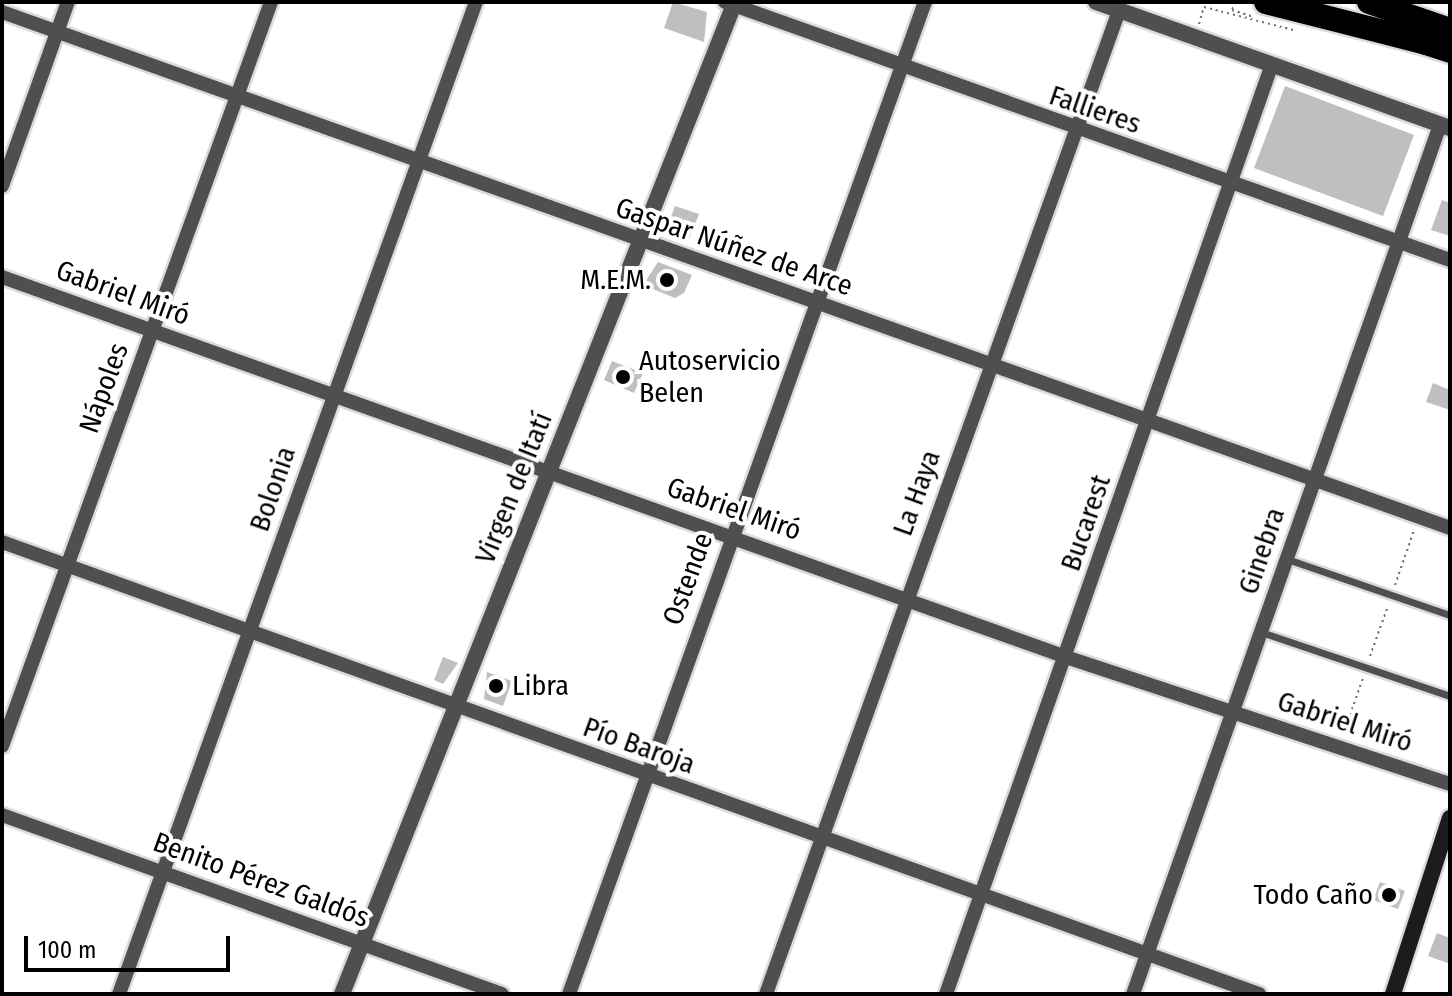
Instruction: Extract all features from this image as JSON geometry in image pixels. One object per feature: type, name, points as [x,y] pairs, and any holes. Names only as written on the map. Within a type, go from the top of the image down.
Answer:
[{"type":"highway","points":[[1266,2],[1438,47]]},
{"type":"highway","points":[[1310,2],[1438,47]]},
{"type":"highway","points":[[1369,2],[1450,30]]},
{"type":"highway","points":[[1408,2],[1450,21]]},
{"type":"main road","points":[[1393,994],[1450,818]]},
{"type":"street","points":[[2,186],[68,2]]},
{"type":"street","name":"Nápoles","points":[[2,746],[271,2]]},
{"type":"street","name":"Bolonia","points":[[119,994],[476,2]]},
{"type":"street","name":"Ostende","points":[[569,994],[732,535],[820,303],[925,2]]},
{"type":"street","points":[[1096,2],[1271,67],[1445,126]]},
{"type":"street","name":"Fallieres","points":[[731,3],[1075,132],[1450,260]]},
{"type":"street","name":"Virgen de Itatí","points":[[342,994],[359,944],[641,243],[731,3]]},
{"type":"street","name":"La Haya","points":[[766,994],[1119,11]]},
{"type":"street","name":"Gaspar Núñez de Arce","points":[[2,12],[641,243],[820,303],[1313,483],[1450,528]]},
{"type":"street","name":"Bucarest","points":[[946,994],[1271,67]]},
{"type":"street","name":"Ginebra","points":[[1133,994],[1235,712],[1398,242],[1445,126]]},
{"type":"street","name":"Gabriel Miró","points":[[2,277],[732,535],[1066,657],[1450,784]]},
{"type":"street","name":"Pío Baroja","points":[[2,542],[646,777],[1259,994]]},
{"type":"street","name":"Benito Pérez Galdós","points":[[2,815],[502,994]]},
{"type":"lane","points":[[1287,559],[1450,615]]},
{"type":"lane","points":[[1261,632],[1450,696]]},
{"type":"path","points":[[1195,38],[1204,7],[1292,34],[1232,10],[1235,2]]},
{"type":"path","points":[[1344,731],[1416,526]]},
{"type":"building","points":[[673,2],[707,12],[704,42],[664,28]]},
{"type":"building","points":[[1285,86],[1414,135],[1383,216],[1254,168]]},
{"type":"building","points":[[1442,200],[1450,203],[1450,236],[1431,230]]},
{"type":"building","points":[[675,206],[699,214],[689,239],[668,225]]},
{"type":"building","name":"M.E.M.","points":[[658,262],[692,275],[684,293],[675,298],[643,285]]},
{"type":"building","name":"Autoservicio Belen","points":[[612,361],[643,373],[634,393],[604,380]]},
{"type":"building","points":[[1433,383],[1450,390],[1450,410],[1426,402]]},
{"type":"building","points":[[443,657],[458,663],[443,684],[434,680]]},
{"type":"building","name":"Libra","points":[[487,672],[512,681],[503,706],[484,699]]},
{"type":"building","name":"Todo Caño","points":[[1380,882],[1405,891],[1398,909],[1373,900]]},
{"type":"building","points":[[1437,933],[1450,938],[1450,964],[1428,956]]},
{"type":"place","name":"M.E.M.","points":[[667,280]]},
{"type":"place","name":"Autoservicio Belen","points":[[623,377]]},
{"type":"place","name":"Libra","points":[[496,686]]},
{"type":"place","name":"Todo Caño","points":[[1389,895]]}]
